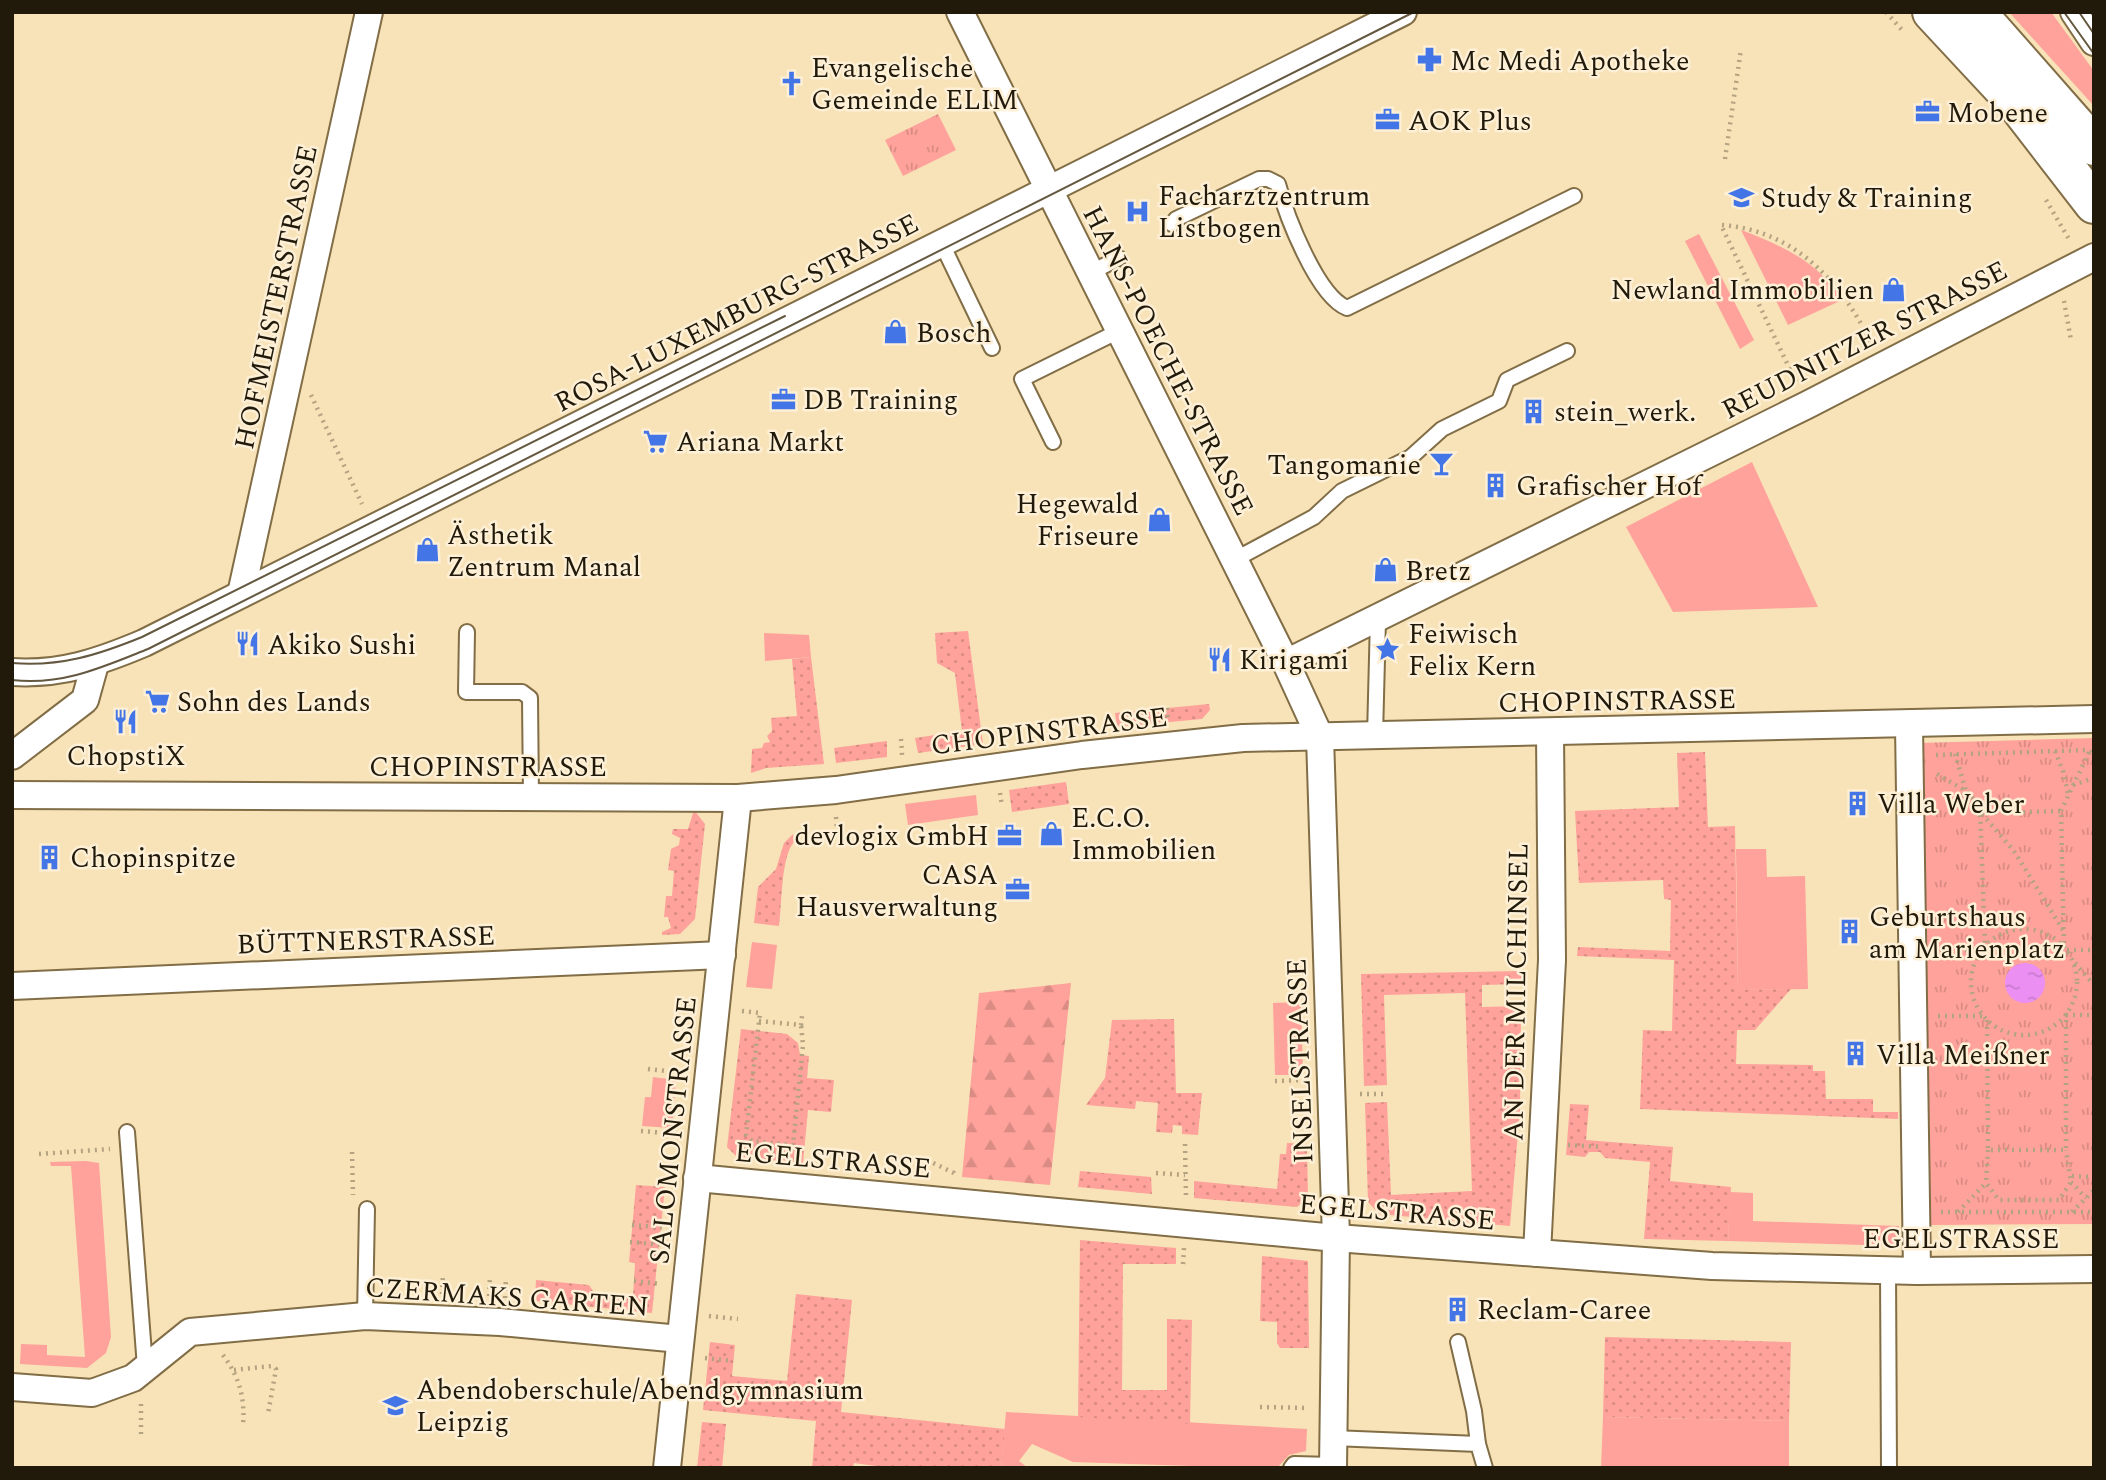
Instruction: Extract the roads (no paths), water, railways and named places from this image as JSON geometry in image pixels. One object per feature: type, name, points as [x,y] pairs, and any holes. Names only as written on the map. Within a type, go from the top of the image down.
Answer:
[{"type":"main road","points":[[1976,12],[2094,146]]},
{"type":"main road","points":[[1919,23],[2013,99],[2094,204]]},
{"type":"street","name":"HOFMEISTERSTRASSE","points":[[241,594],[369,12]]},
{"type":"street","name":"HANS-POECHE-STRASSE","points":[[960,12],[1286,663],[1320,737]]},
{"type":"street","name":"ROSA-LUXEMBURG-STRASSE","points":[[12,672],[52,672],[95,664],[241,594],[1403,12]]},
{"type":"street","points":[[2074,12],[2094,42]]},
{"type":"street","name":"REUDNITZER STRASSE","points":[[1286,663],[1807,405],[2094,257]]},
{"type":"street","points":[[12,756],[85,700],[95,664]]},
{"type":"street","name":"CHOPINSTRASSE","points":[[12,795],[738,799],[836,790],[1082,755],[1243,738],[2094,719]]},
{"type":"street","points":[[1909,725],[1917,1271]]},
{"type":"street","name":"AN DER MILCHINSEL","points":[[1537,1253],[1552,960],[1550,733]]},
{"type":"street","name":"INSELSTRASSE","points":[[1320,737],[1336,1238],[1333,1466]]},
{"type":"street","name":"SALOMONSTRASSE","points":[[667,1468],[738,799]]},
{"type":"street","name":"BÜTTNERSTRASSE","points":[[12,986],[722,955]]},
{"type":"street","name":"EGELSTRASSE","points":[[697,1178],[1336,1238],[1712,1266],[1917,1271],[2094,1269]]},
{"type":"street","name":"CZERMAKS GARTEN","points":[[12,1387],[92,1393],[132,1378],[190,1332],[365,1316],[500,1322],[680,1339]]},
{"type":"lane","points":[[1172,224],[1176,219],[1259,179],[1268,179],[1278,184],[1284,209],[1325,289],[1338,304],[1347,308],[1574,195]]},
{"type":"lane","points":[[942,244],[992,348]]},
{"type":"lane","points":[[1090,273],[1119,258]]},
{"type":"lane","points":[[1053,442],[1022,379],[1119,331]]},
{"type":"lane","points":[[1234,560],[1314,517],[1342,491],[1411,457],[1442,429],[1499,401],[1507,380],[1567,351]]},
{"type":"lane","points":[[1375,736],[1378,619]]},
{"type":"lane","points":[[467,632],[466,692],[523,692],[530,698],[531,798]]},
{"type":"lane","points":[[127,1132],[145,1367]]},
{"type":"lane","points":[[365,1316],[366,1209]]},
{"type":"lane","points":[[1888,1270],[1889,1468]]},
{"type":"lane","points":[[1458,1342],[1485,1468]]},
{"type":"lane","points":[[1333,1438],[1478,1444]]},
{"type":"lane","points":[[1291,1468],[1294,1464],[1333,1466]]},
{"type":"water","points":[[2025,963],[2033,964],[2039,969],[2044,975],[2044,991],[2039,997],[2033,1002],[2025,1003],[2017,1002],[2011,997],[2006,991],[2005,983],[2006,975],[2011,969],[2017,964]]},
{"type":"tram line","points":[[12,680],[65,678],[148,649],[1414,12]]},
{"type":"tram line","points":[[2064,12],[2094,54]]},
{"type":"tram line","points":[[2079,12],[2094,34]]},
{"type":"tram line","points":[[12,663],[63,661],[110,649],[142,637],[785,316]]},
{"type":"place","name":"Mc Medi Apotheke","points":[[1430,60]]},
{"type":"place","name":"Evangelische Gemeinde ELIM","points":[[791,83]]},
{"type":"place","name":"Mobene","points":[[1927,112]]},
{"type":"place","name":"AOK Plus","points":[[1388,120]]},
{"type":"place","name":"Study & Training","points":[[1741,197]]},
{"type":"place","name":"Facharztzentrum Listbogen","points":[[1138,211]]},
{"type":"place","name":"Newland Immobilien","points":[[1894,289]]},
{"type":"place","name":"Bosch","points":[[896,332]]},
{"type":"place","name":"DB Training","points":[[783,399]]},
{"type":"place","name":"stein_werk.","points":[[1534,411]]},
{"type":"place","name":"Ariana Markt","points":[[656,441]]},
{"type":"place","name":"Tangomanie","points":[[1441,464]]},
{"type":"place","name":"Grafischer Hof","points":[[1496,485]]},
{"type":"place","name":"Hegewald Friseure","points":[[1159,519]]},
{"type":"place","name":"Ästhetik Zentrum Manal","points":[[427,550]]},
{"type":"place","name":"Bretz","points":[[1385,570]]},
{"type":"place","name":"Akiko Sushi","points":[[247,644]]},
{"type":"place","name":"Feiwisch Felix Kern","points":[[1388,649]]},
{"type":"place","name":"Kirigami","points":[[1219,659]]},
{"type":"place","name":"Sohn des Lands","points":[[157,701]]},
{"type":"place","name":"ChopstiX","points":[[126,721]]},
{"type":"place","name":"Villa Weber","points":[[1857,803]]},
{"type":"place","name":"E.C.O. Immobilien","points":[[1051,833]]},
{"type":"place","name":"devlogix GmbH","points":[[1009,835]]},
{"type":"place","name":"Chopinspitze","points":[[50,857]]},
{"type":"place","name":"CASA Hausverwaltung","points":[[1018,890]]},
{"type":"place","name":"Geburtshaus am Marienplatz","points":[[1849,932]]},
{"type":"place","name":"Villa Meißner","points":[[1856,1054]]},
{"type":"place","name":"Reclam-Caree","points":[[1457,1309]]},
{"type":"place","name":"Abendoberschule/Abendgymnasium Leipzig","points":[[396,1405]]}]
